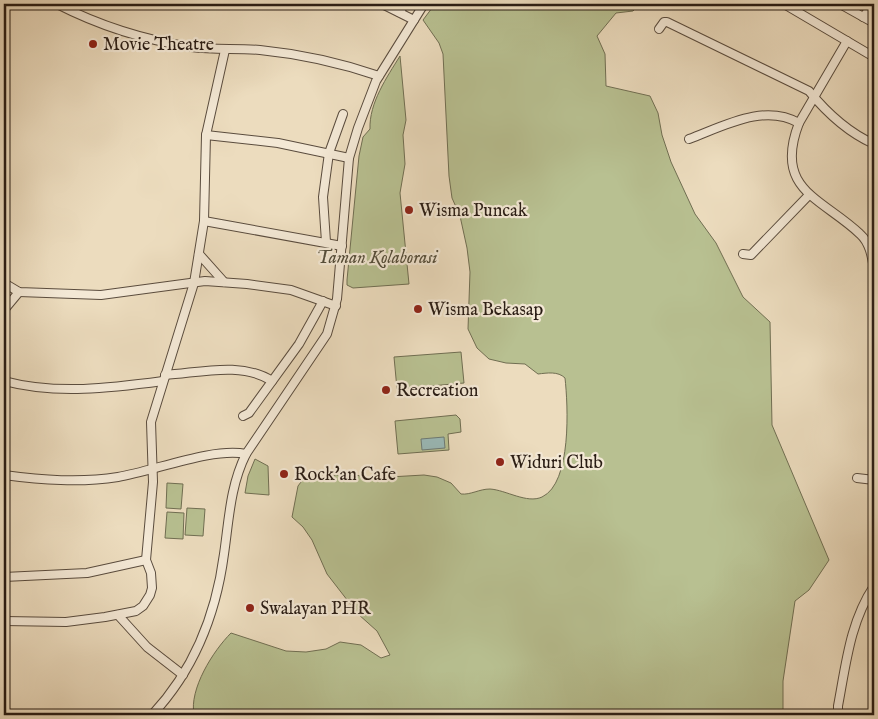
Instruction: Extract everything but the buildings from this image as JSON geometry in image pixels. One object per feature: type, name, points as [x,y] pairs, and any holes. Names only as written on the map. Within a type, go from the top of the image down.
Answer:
[{"type":"street","points":[[57,4],[124,31],[152,39],[225,50],[259,50],[298,56],[327,61],[379,76]]},
{"type":"street","points":[[382,4],[414,20]]},
{"type":"street","points":[[399,12],[405,4]]},
{"type":"street","points":[[154,715],[183,674],[211,618],[223,563],[233,487],[246,454],[322,343],[336,306],[349,158],[358,128],[379,76],[424,4]]},
{"type":"street","points":[[784,4],[874,56]]},
{"type":"street","points":[[840,4],[874,24]]},
{"type":"street","points":[[863,17],[874,4]]},
{"type":"street","points":[[659,29],[664,22],[667,22],[809,91],[814,99],[854,134],[874,144]]},
{"type":"street","points":[[848,41],[799,123],[794,134],[792,158],[800,185],[809,195],[860,235],[872,255],[874,269]]},
{"type":"street","points":[[4,621],[66,622],[118,615],[136,611],[148,601],[152,588],[151,574],[146,560],[152,470],[152,422],[194,283],[204,220],[206,135],[225,50]]},
{"type":"street","points":[[326,242],[323,196],[329,153],[343,114]]},
{"type":"street","points":[[689,139],[760,114],[781,115],[799,123]]},
{"type":"street","points":[[206,135],[278,143],[349,158]]},
{"type":"street","points":[[744,254],[751,255],[809,195]]},
{"type":"street","points":[[204,220],[342,246]]},
{"type":"street","points":[[199,254],[224,282]]},
{"type":"street","points":[[4,283],[19,292],[101,295],[194,283],[224,282],[270,285],[291,290],[336,306]]},
{"type":"street","points":[[4,310],[19,292]]},
{"type":"street","points":[[243,416],[249,413],[299,344],[323,301]]},
{"type":"street","points":[[4,381],[18,385],[88,389],[228,370],[264,376],[272,381]]},
{"type":"street","points":[[4,475],[84,481],[152,470],[221,454],[246,454]]},
{"type":"street","points":[[857,478],[874,480]]},
{"type":"street","points":[[4,577],[88,573],[146,560]]},
{"type":"street","points":[[838,715],[838,706],[855,623],[863,602],[874,586]]},
{"type":"street","points":[[130,628],[136,611]]},
{"type":"street","points":[[118,615],[150,650],[183,674]]},
{"type":"street","points":[[871,715],[874,707]]},
{"type":"green space","points":[[435,4],[640,4],[633,11],[616,13],[597,36],[605,54],[606,86],[650,96],[658,113],[662,135],[671,162],[695,214],[716,243],[743,297],[770,322],[772,425],[829,560],[809,590],[795,601],[783,681],[783,715],[194,715],[193,705],[199,682],[210,660],[231,633],[286,651],[306,652],[326,649],[340,642],[361,645],[381,658],[390,655],[377,631],[358,614],[327,574],[312,540],[303,527],[292,517],[298,486],[304,478],[349,474],[372,478],[424,475],[437,477],[451,483],[461,494],[490,489],[523,498],[536,499],[552,489],[559,476],[566,442],[567,406],[565,378],[556,373],[538,374],[525,364],[506,363],[489,359],[477,348],[468,329],[470,272],[460,216],[452,198],[449,176],[443,54],[439,43],[423,20]]},
{"type":"green space","name":"Taman Kolaborasi","points":[[400,56],[406,120],[403,135],[405,164],[400,193],[409,284],[353,288],[347,285],[347,280],[359,156],[363,137],[370,129],[370,119],[376,100]]},
{"type":"green space","points":[[461,352],[464,383],[397,389],[394,357]]},
{"type":"green space","points":[[456,415],[460,419],[461,432],[448,434],[449,450],[398,454],[395,421]]},
{"type":"green space","points":[[255,459],[268,466],[269,495],[245,493],[248,476]]},
{"type":"green space","points":[[167,483],[183,484],[181,509],[166,508]]},
{"type":"green space","points":[[187,508],[205,509],[203,536],[185,535]]},
{"type":"green space","points":[[167,512],[184,513],[183,539],[165,538]]},
{"type":"water","points":[[444,437],[445,448],[422,450],[421,439]]},
{"type":"place","name":"Movie Theatre","points":[[93,44]]},
{"type":"place","name":"Wisma Puncak","points":[[409,210]]},
{"type":"place","name":"Wisma Bekasap","points":[[418,309]]},
{"type":"place","name":"Recreation","points":[[386,390]]},
{"type":"place","name":"Widuri Club","points":[[500,462]]},
{"type":"place","name":"Rock'an Cafe","points":[[284,474]]},
{"type":"place","name":"Swalayan PHR","points":[[250,608]]}]
